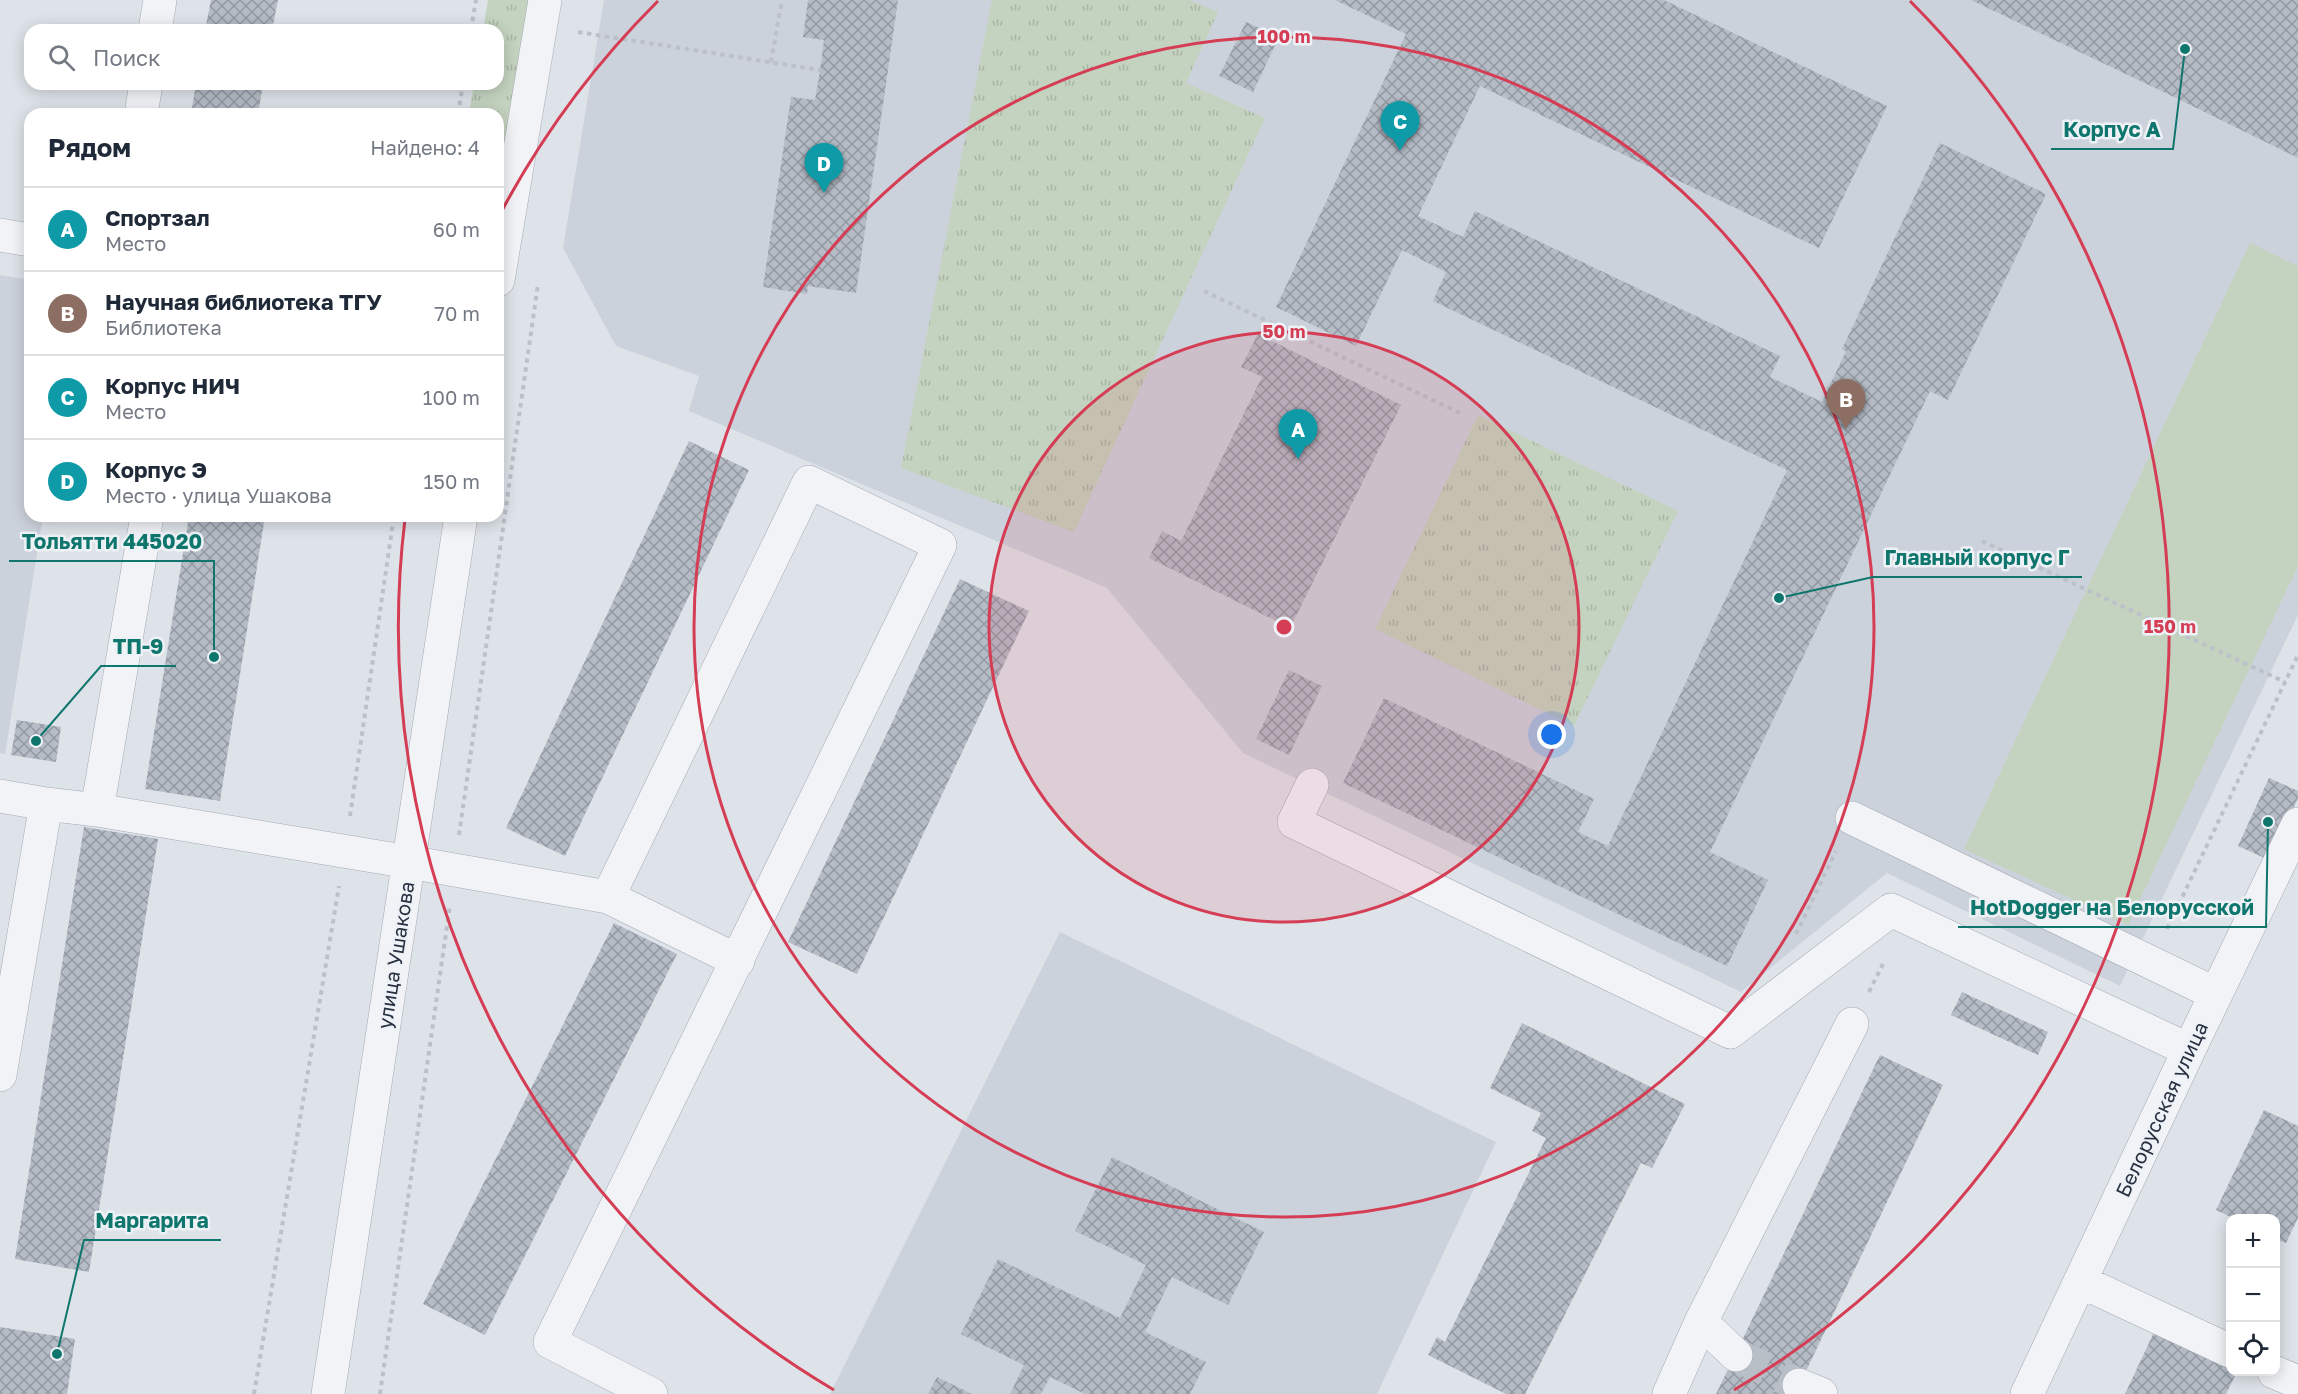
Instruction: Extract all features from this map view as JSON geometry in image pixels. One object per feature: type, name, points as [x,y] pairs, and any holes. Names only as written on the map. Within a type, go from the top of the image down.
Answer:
[{"type":"street","points":[[156,24],[160,0]]},
{"type":"street","points":[[504,244],[545,0]]},
{"type":"street","points":[[142,108],[145,90]]},
{"type":"street","points":[[0,235],[24,239]]},
{"type":"street","points":[[608,897],[810,482],[940,545],[550,1342],[651,1394]]},
{"type":"street","points":[[97,810],[146,522]]},
{"type":"street","name":"улица Ушакова","points":[[328,1394],[460,522]]},
{"type":"street","points":[[1312,785],[1294,822],[1730,1032],[1891,910],[2189,1050]]},
{"type":"street","points":[[0,796],[345,851],[608,897],[738,960]]},
{"type":"street","points":[[0,1075],[46,804]]},
{"type":"street","points":[[1852,818],[2216,994]]},
{"type":"street","name":"Белорусская улица","points":[[2027,1394],[2189,1050],[2295,838]]},
{"type":"street","points":[[1669,1394],[1701,1322],[1852,1024]]},
{"type":"street","points":[[2080,1281],[2226,1349]]},
{"type":"street","points":[[1701,1322],[1736,1354]]},
{"type":"street","points":[[2280,1374],[2298,1383]]},
{"type":"path","points":[[472,24],[476,0]]},
{"type":"path","points":[[771,62],[782,0]]},
{"type":"path","points":[[578,32],[820,70]]},
{"type":"path","points":[[459,108],[462,90]]},
{"type":"path","points":[[1203,291],[1464,415]]},
{"type":"path","points":[[254,1394],[345,851],[393,522]]},
{"type":"path","points":[[1982,541],[2285,682]]},
{"type":"path","points":[[2151,962],[2298,655]]},
{"type":"path","points":[[1852,1024],[1907,918]]},
{"type":"shaded area","points":[[604,0],[2298,0],[2298,615],[2120,986],[1887,873],[1741,992],[1243,753],[1107,588],[689,411],[699,376],[616,346],[563,248]]},
{"type":"shaded area","points":[[0,275],[24,279],[24,522],[42,522],[5,754],[0,753]]},
{"type":"shaded area","points":[[1060,932],[1496,1142],[1377,1394],[830,1394]]},
{"type":"green space","points":[[488,0],[550,0],[504,190],[504,108],[470,108],[473,90],[504,90],[504,24],[484,24]]},
{"type":"green space","points":[[992,0],[1189,0],[1218,12],[1186,83],[1265,118],[1074,532],[901,468]]},
{"type":"green space","points":[[2250,243],[2298,266],[2298,566],[2128,925],[1964,849]]},
{"type":"green space","points":[[1478,415],[1678,511],[1574,726],[1375,629]]},
{"type":"building","points":[[211,0],[278,0],[273,24],[206,24]]},
{"type":"building","points":[[808,0],[898,0],[856,293],[808,286],[807,294],[763,287],[791,97],[815,100],[820,70],[824,40],[803,37]]},
{"type":"building","points":[[1335,0],[1664,0],[1887,106],[1819,248],[1480,86],[1418,216],[1463,237],[1475,211],[1780,356],[1770,377],[1822,402],[1846,351],[1842,349],[1940,143],[2046,194],[1948,400],[1930,391],[1710,852],[1768,880],[1727,966],[1343,783],[1384,698],[1594,799],[1578,832],[1608,846],[1787,470],[1433,301],[1446,272],[1402,250],[1356,346],[1276,307],[1406,34]]},
{"type":"building","points":[[1971,0],[2298,0],[2298,158],[2174,97]]},
{"type":"building","points":[[1246,22],[1279,37],[1253,92],[1219,76]]},
{"type":"building","points":[[195,90],[262,90],[259,108],[192,108]]},
{"type":"building","points":[[1258,334],[1401,405],[1290,628],[1149,558],[1162,531],[1181,541],[1262,377],[1241,367]]},
{"type":"building","points":[[689,441],[749,470],[565,856],[506,828]]},
{"type":"building","points":[[188,522],[264,522],[220,801],[145,789]]},
{"type":"building","points":[[960,579],[1029,611],[857,974],[788,942]]},
{"type":"building","points":[[1289,670],[1322,686],[1289,755],[1256,739]]},
{"type":"building","points":[[17,720],[61,727],[56,762],[11,755]]},
{"type":"building","points":[[2269,778],[2298,791],[2298,798],[2269,860],[2238,846]]},
{"type":"building","points":[[84,827],[158,839],[89,1272],[15,1259]]},
{"type":"building","points":[[614,923],[677,954],[485,1335],[423,1304]]},
{"type":"building","points":[[1962,992],[2048,1032],[2038,1055],[1951,1015]]},
{"type":"building","points":[[1522,1023],[1685,1104],[1652,1168],[1641,1163],[1525,1394],[1506,1394],[1428,1355],[1437,1337],[1445,1342],[1546,1138],[1532,1131],[1541,1113],[1490,1088]]},
{"type":"building","points":[[1880,1055],[1943,1085],[1795,1394],[1716,1394]]},
{"type":"building","points":[[2264,1110],[2298,1126],[2298,1218],[2286,1243],[2280,1241],[2280,1214],[2226,1215],[2216,1210]]},
{"type":"building","points":[[1112,1157],[1264,1232],[1228,1305],[1172,1277],[1145,1332],[1206,1362],[1190,1394],[1085,1394],[1050,1377],[1041,1394],[1010,1394],[1024,1365],[961,1334],[998,1259],[1120,1318],[1146,1265],[1075,1231]]},
{"type":"building","points":[[0,1327],[75,1339],[67,1394],[0,1394]]},
{"type":"building","points":[[2156,1328],[2226,1362],[2226,1376],[2235,1376],[2226,1394],[2125,1394]]},
{"type":"building","points":[[937,1377],[972,1394],[928,1394]]},
{"type":"tunnel","points":[[1736,1355],[1799,1385]]},
{"type":"place","name":"Корпус А","points":[[2185,49]]},
{"type":"place","name":"Корпус НИЧ","points":[[1400,151]]},
{"type":"place","name":"Корпус Э","points":[[824,193]]},
{"type":"place","name":"Научная библиотека ТГУ","points":[[1846,429]]},
{"type":"place","name":"Спортзал","points":[[1298,459]]},
{"type":"place","name":"Главный корпус Г","points":[[1779,598]]},
{"type":"place","name":"Тольятти 445020","points":[[214,657]]},
{"type":"place","name":"ТП-9","points":[[36,741]]},
{"type":"place","name":"HotDogger на Белорусской","points":[[2268,822]]},
{"type":"place","name":"Маргарита","points":[[57,1354]]}]
